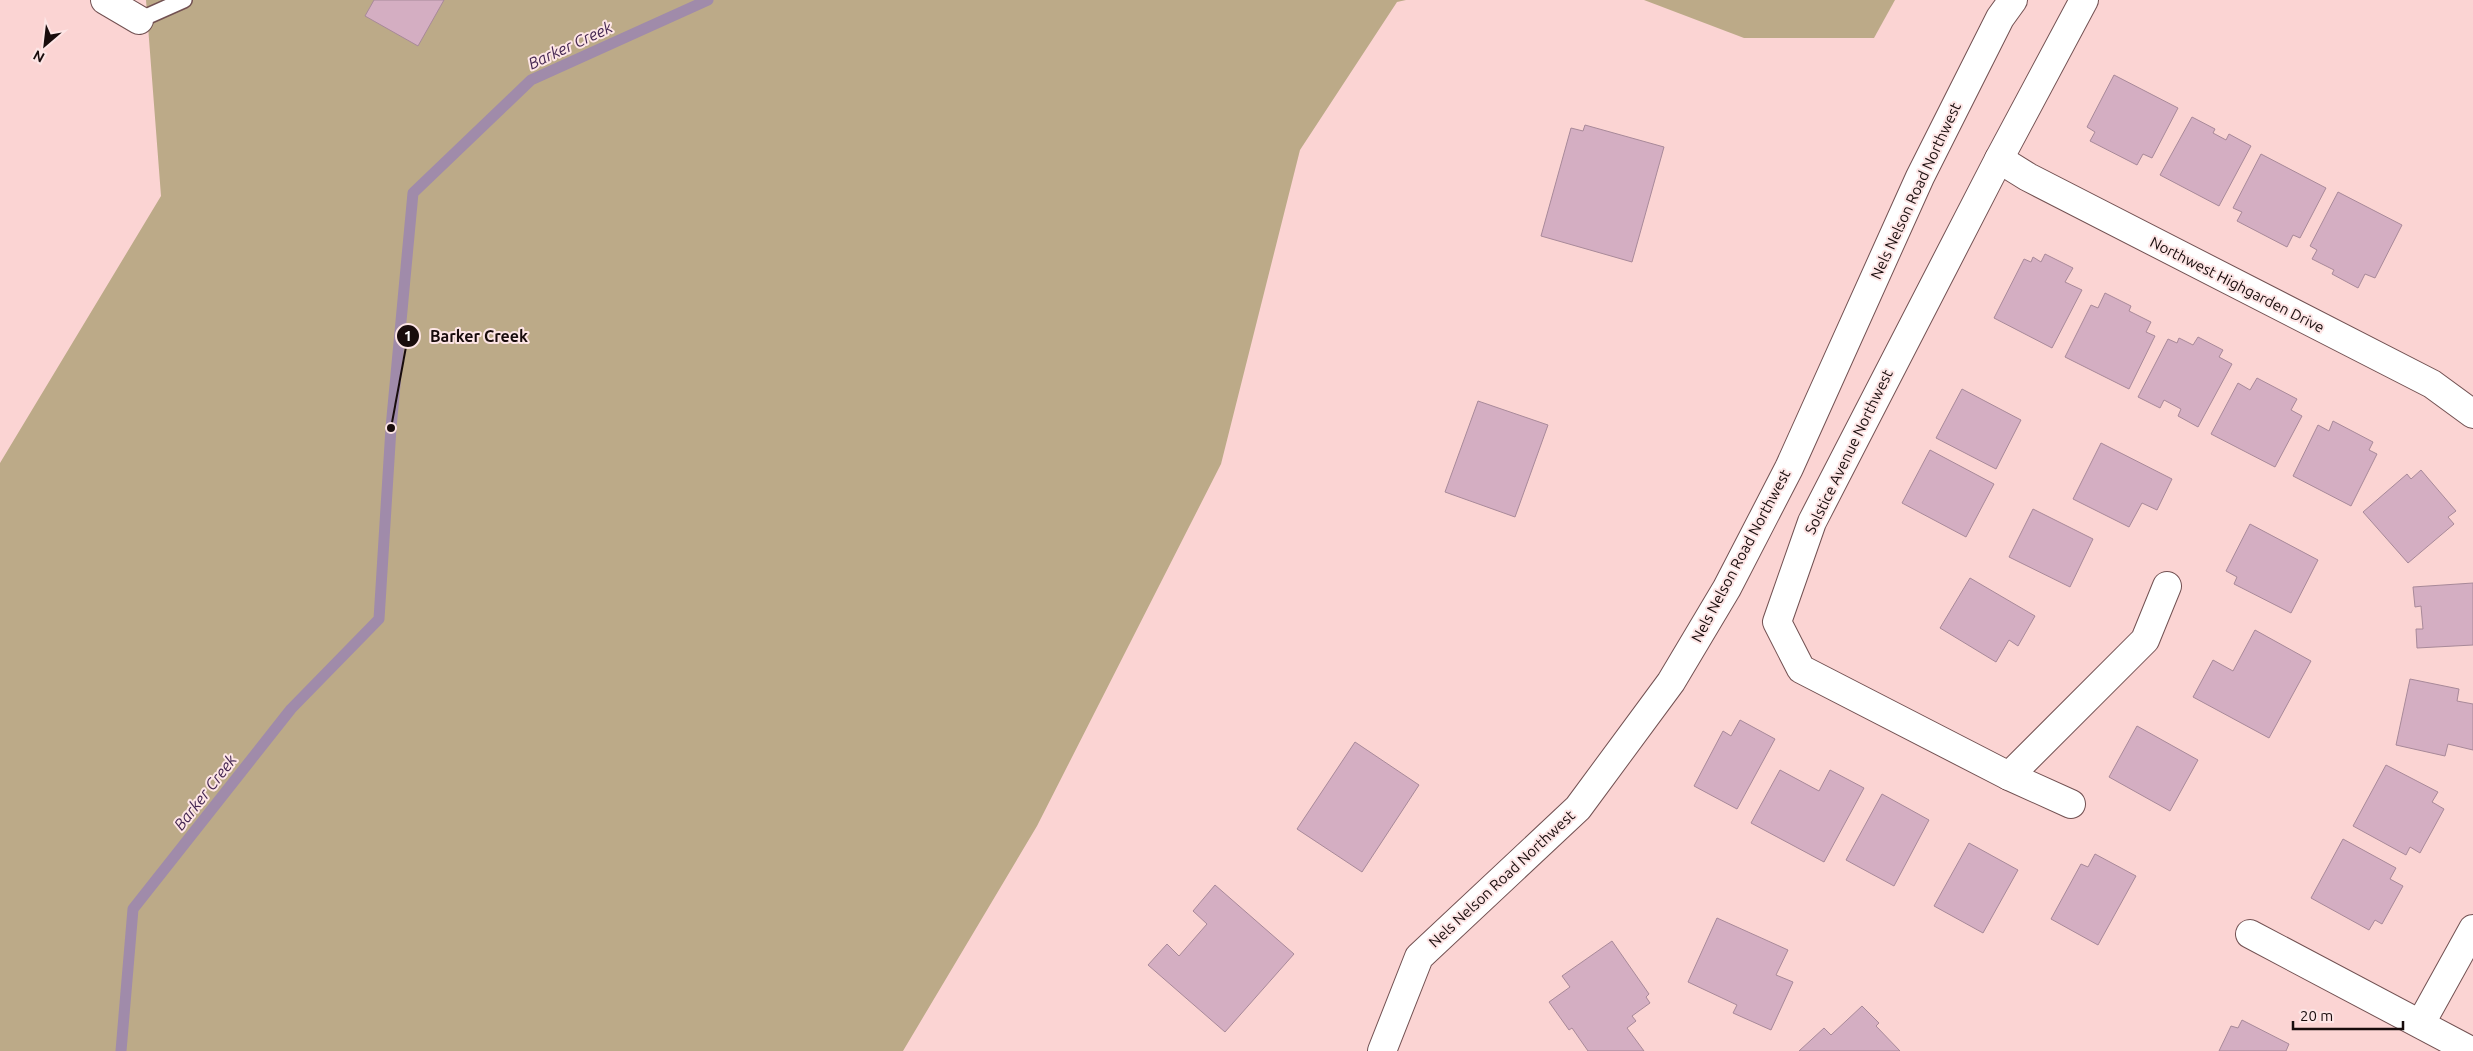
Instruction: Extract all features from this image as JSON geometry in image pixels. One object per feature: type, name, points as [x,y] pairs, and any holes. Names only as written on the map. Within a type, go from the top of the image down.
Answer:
[{"type":"street","points":[[105,0],[139,20]]},
{"type":"street","name":"Nels Nelson Road Northwest","points":[[1382,1051],[1418,958],[1578,808],[1677,673],[1728,588],[1789,468],[1920,177],[2000,18],[2013,0]]},
{"type":"street","name":"Solstice Avenue Northwest","points":[[2071,804],[2009,776],[1801,669],[1777,622],[1812,522],[1999,158],[2084,0]]},
{"type":"street","name":"Northwest Highgarden Drive","points":[[1999,158],[2028,178],[2432,384],[2473,414]]},
{"type":"street","points":[[2009,776],[2145,640],[2167,586]]},
{"type":"street","points":[[2421,1024],[2473,929]]},
{"type":"street","points":[[2250,934],[2362,995],[2471,1051]]},
{"type":"lane","points":[[139,20],[184,0]]},
{"type":"shaded area","points":[[146,0],[1406,0],[1397,2],[1300,150],[1221,464],[1037,826],[903,1051],[0,1051],[0,463],[161,196]]},
{"type":"shaded area","points":[[1644,0],[1895,0],[1874,38],[1744,38]]},
{"type":"building","points":[[374,0],[444,0],[418,46],[365,16]]},
{"type":"building","points":[[2114,75],[2178,108],[2152,158],[2143,154],[2137,165],[2090,141],[2095,132],[2087,127]]},
{"type":"building","points":[[2192,117],[2215,129],[2213,133],[2226,140],[2229,134],[2251,146],[2219,206],[2160,175]]},
{"type":"building","points":[[1585,125],[1664,147],[1632,262],[1541,236],[1571,128],[1583,131]]},
{"type":"building","points":[[2261,154],[2326,188],[2300,238],[2293,235],[2287,247],[2237,221],[2242,212],[2233,208]]},
{"type":"building","points":[[2338,192],[2402,225],[2375,278],[2365,274],[2358,288],[2332,274],[2334,270],[2312,259],[2317,250],[2310,246]]},
{"type":"building","points":[[2045,254],[2073,268],[2065,282],[2082,290],[2052,348],[1994,318],[2024,259],[2031,262],[2033,257],[2041,262]]},
{"type":"building","points":[[2105,293],[2131,306],[2129,311],[2151,322],[2146,332],[2155,336],[2129,389],[2065,357],[2091,305],[2098,308]]},
{"type":"building","points":[[2198,337],[2223,350],[2219,357],[2232,364],[2198,427],[2178,416],[2181,409],[2164,400],[2160,408],[2138,397],[2168,339],[2177,343],[2179,338],[2193,345]]},
{"type":"building","points":[[2257,378],[2297,399],[2291,410],[2302,416],[2275,467],[2211,434],[2238,383],[2250,390]]},
{"type":"building","points":[[1962,389],[2021,420],[1996,469],[1936,438]]},
{"type":"building","points":[[1478,401],[1548,425],[1515,517],[1445,492]]},
{"type":"building","points":[[2333,421],[2373,442],[2369,450],[2377,454],[2351,506],[2293,476],[2318,425],[2329,431]]},
{"type":"building","points":[[2101,443],[2172,479],[2157,510],[2142,503],[2129,527],[2073,499]]},
{"type":"building","points":[[1930,450],[1994,484],[1966,537],[1902,503]]},
{"type":"building","points":[[2421,470],[2456,511],[2448,517],[2454,524],[2408,563],[2363,512],[2407,474],[2411,479]]},
{"type":"building","points":[[2033,509],[2093,539],[2070,587],[2009,557]]},
{"type":"building","points":[[2250,524],[2318,560],[2291,613],[2234,584],[2237,577],[2226,571]]},
{"type":"building","points":[[1970,578],[2035,616],[2018,646],[2009,640],[1996,662],[1940,628]]},
{"type":"building","points":[[2473,583],[2473,645],[2417,648],[2416,629],[2423,629],[2421,606],[2415,607],[2413,587]]},
{"type":"building","points":[[2255,630],[2311,661],[2269,738],[2193,697],[2213,660],[2233,671]]},
{"type":"building","points":[[2410,679],[2459,689],[2457,701],[2473,704],[2473,750],[2448,744],[2445,756],[2396,745]]},
{"type":"building","points":[[1740,720],[1775,739],[1737,809],[1694,786],[1723,731],[1731,736]]},
{"type":"building","points":[[2137,726],[2198,760],[2170,811],[2109,777]]},
{"type":"building","points":[[1355,742],[1419,785],[1362,872],[1297,829]]},
{"type":"building","points":[[2386,765],[2438,792],[2432,802],[2444,809],[2420,853],[2410,847],[2406,855],[2353,826]]},
{"type":"building","points":[[1780,770],[1819,791],[1830,770],[1864,788],[1824,862],[1751,823]]},
{"type":"building","points":[[1882,794],[1929,820],[1894,886],[1846,860]]},
{"type":"building","points":[[2343,839],[2396,868],[2390,879],[2403,886],[2382,924],[2375,920],[2369,930],[2311,898]]},
{"type":"building","points":[[1969,843],[2018,870],[1983,933],[1934,906]]},
{"type":"building","points":[[2095,854],[2136,876],[2098,945],[2051,919],[2081,864],[2088,867]]},
{"type":"building","points":[[1215,885],[1294,954],[1225,1032],[1148,965],[1167,944],[1179,956],[1207,924],[1193,911]]},
{"type":"building","points":[[1717,918],[1788,950],[1776,975],[1793,982],[1771,1030],[1733,1013],[1737,1005],[1688,982]]},
{"type":"building","points":[[1612,941],[1649,994],[1646,997],[1650,1003],[1632,1016],[1636,1021],[1627,1028],[1644,1051],[1588,1051],[1572,1028],[1569,1030],[1549,1002],[1570,987],[1562,976]]},
{"type":"building","points":[[1862,1006],[1879,1023],[1876,1026],[1900,1051],[1799,1051],[1824,1028],[1831,1035]]},
{"type":"building","points":[[2242,1020],[2289,1044],[2286,1051],[2219,1051],[2231,1026],[2238,1028]]},
{"type":"waterway","name":"Barker Creek","points":[[121,1051],[133,909],[291,709],[379,619],[391,428],[413,193],[531,80],[708,0]]},
{"type":"place","name":"Barker Creek","points":[[391,428]]}]
